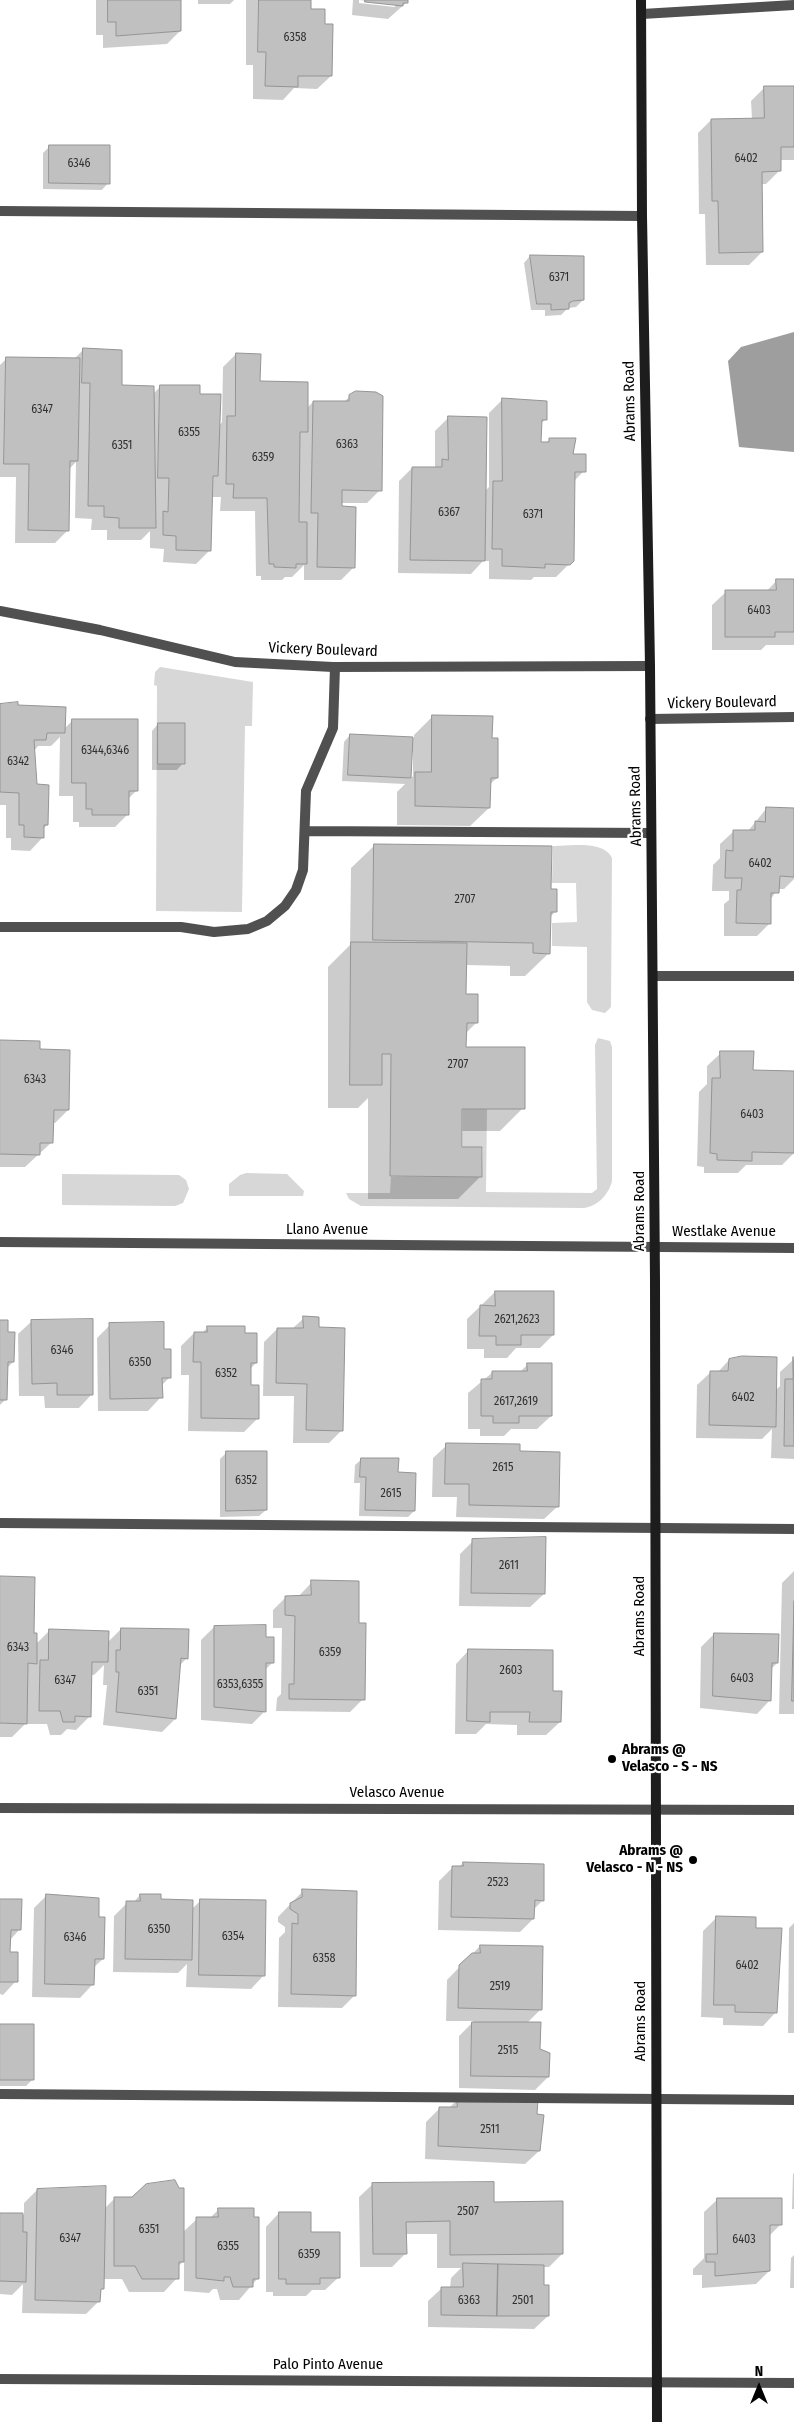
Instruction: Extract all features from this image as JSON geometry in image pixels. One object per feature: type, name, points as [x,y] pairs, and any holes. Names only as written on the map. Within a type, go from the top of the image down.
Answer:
[{"type":"main road","name":"Abrams Road","points":[[641,0],[642,216],[650,666],[655,1247],[657,2422]]},
{"type":"street","points":[[642,14],[794,5]]},
{"type":"street","points":[[0,211],[642,216]]},
{"type":"street","name":"Vickery Boulevard","points":[[0,611],[100,630],[235,662],[335,667],[650,666]]},
{"type":"street","points":[[0,927],[181,927],[214,932],[248,929],[267,921],[286,906],[296,890],[303,870],[306,791],[330,739],[335,722],[335,667]]},
{"type":"street","name":"Vickery Boulevard","points":[[650,719],[794,717]]},
{"type":"street","points":[[305,831],[651,833]]},
{"type":"street","points":[[653,976],[794,976]]},
{"type":"street","name":"Llano Avenue","points":[[0,1242],[655,1247]]},
{"type":"street","name":"Westlake Avenue","points":[[655,1247],[794,1248]]},
{"type":"street","points":[[0,1523],[794,1529]]},
{"type":"street","name":"Velasco Avenue","points":[[0,1808],[656,1808],[794,1810]]},
{"type":"street","points":[[0,2094],[794,2100]]},
{"type":"street","name":"Palo Pinto Avenue","points":[[0,2379],[794,2383]]},
{"type":"shaded area","points":[[794,332],[794,452],[739,447],[728,361],[741,347]]},
{"type":"shaded area","points":[[160,667],[253,682],[252,726],[245,726],[242,912],[156,911],[157,686],[154,685],[155,672]]},
{"type":"shaded area","points":[[553,846],[594,846],[608,852],[612,858],[611,1007],[605,1013],[592,1010],[587,1002],[587,947],[552,946],[552,923],[577,922],[576,883],[552,883]]},
{"type":"shaded area","points":[[598,1038],[610,1041],[612,1047],[612,1181],[606,1195],[594,1205],[584,1208],[361,1206],[349,1199],[346,1193],[390,1193],[391,1177],[482,1177],[483,1148],[463,1147],[463,1109],[487,1109],[486,1192],[592,1193],[597,1189],[595,1045]]},
{"type":"shaded area","points":[[246,1173],[287,1174],[304,1191],[303,1196],[229,1196],[229,1184],[240,1175]]},
{"type":"shaded area","points":[[62,1174],[179,1175],[186,1180],[189,1189],[183,1203],[175,1206],[62,1205]]},
{"type":"building","points":[[108,0],[181,0],[181,31],[116,36],[116,22],[108,22]]},
{"type":"building","points":[[259,0],[311,0],[311,9],[325,9],[325,24],[333,24],[332,76],[298,76],[298,87],[265,86],[266,52],[258,52]]},
{"type":"building","points":[[365,0],[408,0],[408,3],[403,3],[403,6],[365,2]]},
{"type":"building","points":[[764,86],[794,86],[794,147],[781,147],[781,171],[762,172],[763,252],[719,253],[718,201],[712,201],[711,119],[764,118]]},
{"type":"building","points":[[49,145],[110,145],[110,184],[49,183]]},
{"type":"building","points":[[530,255],[584,256],[584,300],[569,303],[569,309],[551,310],[551,304],[537,304]]},
{"type":"building","points":[[83,348],[122,350],[122,385],[154,386],[156,528],[119,528],[119,518],[104,517],[104,506],[88,506],[90,383],[82,383]]},
{"type":"building","points":[[236,353],[261,354],[260,381],[308,382],[308,432],[300,432],[299,522],[307,522],[307,564],[296,564],[296,568],[274,567],[274,564],[269,564],[267,498],[233,498],[234,484],[226,484],[227,416],[235,416]]},
{"type":"building","points":[[6,357],[80,358],[78,461],[70,461],[69,531],[28,530],[29,464],[4,464]]},
{"type":"building","points":[[160,385],[200,385],[200,394],[221,394],[218,476],[213,476],[211,551],[176,550],[176,536],[163,535],[163,511],[168,512],[169,478],[158,478]]},
{"type":"building","points":[[356,391],[376,392],[383,396],[382,491],[342,490],[342,506],[356,507],[355,568],[317,567],[318,513],[311,513],[313,401],[349,401],[349,395]]},
{"type":"building","points":[[502,398],[547,401],[547,420],[542,420],[541,442],[549,442],[549,438],[576,438],[573,454],[586,454],[586,472],[575,472],[574,561],[570,565],[545,564],[545,568],[502,566],[502,549],[492,549],[493,481],[502,481]]},
{"type":"building","points":[[448,416],[487,417],[485,561],[410,560],[412,467],[442,467],[442,459],[448,460]]},
{"type":"building","points":[[776,579],[794,579],[794,632],[775,632],[775,637],[725,637],[725,590],[776,590]]},
{"type":"building","points":[[18,702],[18,705],[66,707],[65,733],[47,733],[46,740],[34,740],[37,784],[49,785],[48,825],[44,825],[44,838],[24,837],[24,825],[19,825],[19,793],[0,792],[0,704]]},
{"type":"building","points":[[432,715],[493,716],[492,738],[498,738],[498,778],[491,778],[490,808],[415,806],[415,772],[431,772]]},
{"type":"building","points":[[72,719],[138,719],[138,791],[129,791],[129,815],[92,815],[92,809],[86,809],[86,783],[72,783]]},
{"type":"building","points":[[158,723],[185,723],[185,764],[158,764]]},
{"type":"building","points":[[350,734],[413,737],[411,778],[348,775]]},
{"type":"building","points":[[766,807],[794,808],[794,877],[780,876],[779,893],[771,893],[771,924],[736,923],[737,890],[741,890],[742,878],[725,878],[726,850],[733,851],[733,830],[755,830],[755,821],[765,822]]},
{"type":"building","points":[[374,844],[552,846],[551,889],[557,889],[557,912],[551,912],[550,954],[533,953],[533,943],[373,940]]},
{"type":"building","points":[[351,942],[467,943],[466,994],[478,994],[478,1023],[467,1023],[466,1047],[525,1047],[525,1109],[462,1109],[462,1147],[482,1147],[482,1177],[390,1176],[391,1054],[382,1054],[382,1085],[350,1085]]},
{"type":"building","points":[[0,1040],[40,1041],[40,1049],[70,1050],[69,1110],[54,1110],[53,1143],[40,1143],[40,1155],[0,1154]]},
{"type":"building","points":[[720,1051],[754,1051],[753,1070],[794,1071],[794,1153],[752,1152],[752,1161],[717,1160],[717,1154],[710,1153],[712,1078],[720,1078]]},
{"type":"building","points":[[495,1291],[554,1291],[554,1335],[521,1335],[521,1345],[496,1345],[496,1336],[479,1336],[480,1305],[495,1306]]},
{"type":"building","points":[[303,1316],[319,1317],[319,1327],[345,1328],[343,1431],[306,1430],[307,1384],[276,1383],[277,1328],[303,1328]]},
{"type":"building","points":[[93,1319],[93,1395],[57,1395],[57,1383],[32,1384],[31,1320]]},
{"type":"building","points":[[0,1320],[8,1320],[8,1332],[15,1332],[14,1362],[8,1362],[7,1400],[0,1400]]},
{"type":"building","points":[[164,1322],[164,1349],[171,1349],[171,1378],[162,1378],[163,1398],[110,1399],[109,1323]]},
{"type":"building","points":[[207,1326],[245,1326],[245,1333],[257,1333],[257,1363],[251,1363],[251,1385],[259,1385],[259,1419],[201,1418],[201,1362],[193,1362],[194,1332],[207,1332]]},
{"type":"building","points":[[742,1356],[777,1357],[776,1427],[709,1425],[710,1371],[728,1371],[729,1359]]},
{"type":"building","points":[[793,1357],[794,1446],[784,1446],[785,1379],[793,1379]]},
{"type":"building","points":[[527,1363],[552,1363],[552,1416],[519,1416],[519,1423],[493,1423],[493,1416],[481,1416],[481,1379],[492,1379],[492,1371],[527,1371]]},
{"type":"building","points":[[446,1443],[520,1444],[520,1451],[560,1452],[559,1507],[469,1505],[469,1484],[445,1484]]},
{"type":"building","points":[[226,1451],[267,1451],[267,1510],[226,1511]]},
{"type":"building","points":[[361,1458],[399,1458],[398,1472],[416,1473],[415,1511],[365,1510],[366,1477],[360,1477]]},
{"type":"building","points":[[546,1537],[545,1594],[471,1593],[472,1539]]},
{"type":"building","points":[[0,1576],[35,1577],[34,1633],[37,1633],[37,1664],[28,1663],[27,1724],[0,1723]]},
{"type":"building","points":[[311,1580],[359,1581],[359,1623],[366,1623],[365,1700],[289,1699],[289,1684],[294,1684],[295,1616],[285,1615],[285,1596],[311,1595]]},
{"type":"building","points":[[794,1601],[794,1701],[792,1701]]},
{"type":"building","points":[[266,1625],[266,1637],[274,1637],[274,1663],[266,1663],[266,1712],[214,1707],[214,1626]]},
{"type":"building","points":[[121,1628],[189,1629],[188,1659],[181,1658],[176,1719],[116,1712],[119,1672],[116,1672],[116,1650],[120,1650]]},
{"type":"building","points":[[49,1629],[109,1631],[108,1662],[92,1662],[91,1717],[75,1716],[75,1722],[63,1722],[60,1711],[39,1711],[40,1660],[48,1660]]},
{"type":"building","points":[[714,1633],[779,1634],[778,1663],[772,1663],[771,1701],[713,1696]]},
{"type":"building","points":[[468,1649],[553,1650],[553,1691],[562,1691],[561,1722],[529,1722],[530,1712],[490,1712],[490,1722],[467,1721]]},
{"type":"building","points":[[463,1862],[544,1864],[544,1901],[535,1900],[534,1919],[451,1917],[452,1866],[463,1866]]},
{"type":"building","points":[[302,1889],[357,1891],[356,1996],[291,1994],[292,1923],[298,1924],[298,1914],[290,1909],[290,1903],[302,1897]]},
{"type":"building","points":[[46,1894],[99,1898],[99,1917],[105,1917],[104,1959],[95,1959],[94,1985],[45,1984]]},
{"type":"building","points":[[140,1894],[161,1894],[161,1899],[193,1900],[192,1960],[125,1959],[126,1901],[140,1901]]},
{"type":"building","points":[[0,1899],[22,1899],[21,1930],[11,1930],[10,1952],[18,1952],[18,1982],[0,1982]]},
{"type":"building","points":[[200,1899],[266,1900],[265,1976],[199,1975]]},
{"type":"building","points":[[716,1916],[756,1917],[756,1928],[782,1928],[777,2013],[735,2012],[735,2005],[714,2005]]},
{"type":"building","points":[[480,1945],[543,1946],[542,2010],[458,2008],[459,1965],[472,1953],[480,1953]]},
{"type":"building","points":[[472,2022],[541,2022],[540,2049],[550,2053],[549,2077],[471,2076]]},
{"type":"building","points":[[0,2024],[34,2024],[34,2080],[0,2080]]},
{"type":"building","points":[[457,2098],[538,2099],[537,2114],[544,2115],[540,2151],[438,2146],[439,2107],[457,2107]]},
{"type":"building","points":[[175,2180],[179,2188],[184,2188],[184,2262],[179,2262],[179,2279],[142,2279],[135,2266],[114,2266],[114,2197],[132,2197],[146,2184]]},
{"type":"building","points":[[494,2182],[494,2202],[563,2201],[563,2254],[450,2255],[450,2221],[406,2222],[407,2254],[373,2254],[372,2183]]},
{"type":"building","points":[[106,2186],[104,2289],[101,2289],[100,2302],[35,2300],[37,2189]]},
{"type":"building","points":[[717,2198],[782,2198],[782,2225],[770,2225],[770,2271],[715,2276],[715,2262],[706,2262],[706,2254],[717,2254]]},
{"type":"building","points":[[218,2208],[254,2208],[254,2217],[259,2217],[259,2279],[253,2279],[253,2287],[233,2287],[230,2277],[224,2277],[224,2281],[196,2278],[196,2217],[218,2217]]},
{"type":"building","points":[[279,2212],[311,2212],[311,2232],[340,2232],[340,2278],[320,2278],[320,2284],[286,2284],[286,2279],[279,2279]]},
{"type":"building","points":[[0,2213],[23,2213],[23,2232],[27,2232],[26,2282],[0,2281]]},
{"type":"building","points":[[463,2263],[498,2264],[497,2316],[441,2315],[441,2287],[463,2287]]},
{"type":"building","points":[[498,2264],[544,2265],[544,2285],[549,2285],[549,2316],[497,2316]]},
{"type":"place","name":"Abrams @ Velasco - S - NS","points":[[612,1759]]},
{"type":"place","name":"Abrams @ Velasco - N - NS","points":[[693,1860]]}]
